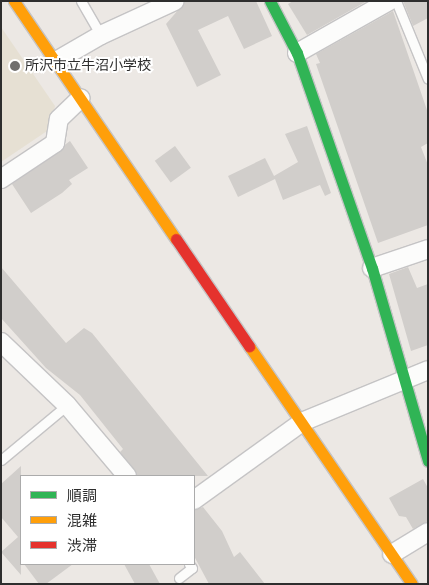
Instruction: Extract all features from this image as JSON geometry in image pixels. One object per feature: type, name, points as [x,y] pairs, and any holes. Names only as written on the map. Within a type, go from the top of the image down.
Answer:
[{"type":"street","points":[[14,1],[412,584]]},
{"type":"street","points":[[56,61],[101,35],[175,1]]},
{"type":"street","points":[[270,1],[297,53],[372,268],[405,376],[428,461]]},
{"type":"street","points":[[297,53],[390,1]]},
{"type":"street","points":[[1,178],[55,143],[60,118],[81,98]]},
{"type":"street","points":[[372,268],[428,248]]},
{"type":"street","points":[[1,342],[67,405],[127,475]]},
{"type":"street","points":[[195,499],[302,422],[405,376],[428,370]]},
{"type":"street","points":[[392,554],[428,532]]},
{"type":"lane","points":[[81,1],[101,35]]},
{"type":"lane","points":[[396,1],[428,79]]},
{"type":"lane","points":[[1,460],[67,405]]},
{"type":"lane","points":[[179,578],[192,568],[190,565]]},
{"type":"shaded area","name":"所沢市立牛沼小学校","points":[[1,27],[55,106],[50,129],[1,162]]},
{"type":"building","points":[[186,1],[256,1],[272,36],[244,49],[228,16],[198,30],[221,75],[197,87],[166,24]]},
{"type":"building","points":[[293,1],[367,1],[307,35],[288,4]]},
{"type":"building","points":[[403,1],[428,1],[428,18],[413,26]]},
{"type":"building","points":[[393,11],[428,113],[428,143],[421,147],[428,165],[428,225],[378,243],[316,64],[320,63],[316,54]]},
{"type":"building","points":[[307,126],[331,193],[325,196],[320,185],[283,200],[275,179],[238,197],[228,176],[265,158],[274,176],[298,162],[285,134]]},
{"type":"building","points":[[70,141],[88,168],[69,180],[72,184],[62,193],[31,213],[12,184]]},
{"type":"building","points":[[175,146],[191,168],[171,183],[155,161]]},
{"type":"building","points":[[1,267],[66,343],[84,328],[92,333],[208,476],[136,475],[120,452],[123,449],[80,395],[46,368],[1,318]]},
{"type":"building","points":[[408,267],[417,288],[428,284],[428,345],[411,351],[389,274]]},
{"type":"building","points":[[21,466],[21,575],[1,552],[18,537],[1,517],[1,484]]},
{"type":"building","points":[[423,479],[428,488],[428,521],[413,529],[406,517],[399,516],[389,498]]},
{"type":"building","points":[[203,507],[222,531],[234,557],[240,552],[265,584],[209,584],[195,558],[195,510]]},
{"type":"building","points":[[25,565],[72,565],[46,584],[39,584]]},
{"type":"building","points":[[125,565],[150,565],[160,584],[135,584]]},
{"type":"traffic: fast","points":[[270,1],[297,53],[372,268],[428,461]]},
{"type":"traffic: slow","points":[[14,1],[176,239]]},
{"type":"traffic: slow","points":[[249,346],[412,584]]},
{"type":"traffic: jam","points":[[176,239],[249,346]]},
{"type":"place","name":"所沢市立牛沼小学校","points":[[15,66]]}]
